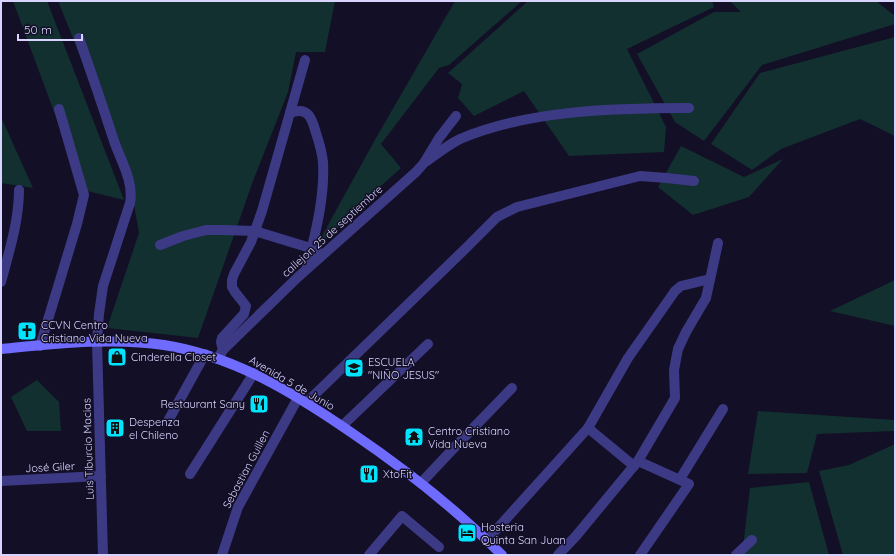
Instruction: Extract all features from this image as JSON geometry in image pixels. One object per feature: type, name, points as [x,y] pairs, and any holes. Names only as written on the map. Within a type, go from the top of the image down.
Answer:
[{"type":"street","name":"Luis Tiburcio Macias","points":[[79,38],[130,184],[132,195],[103,286],[99,314],[97,342],[103,555]]},
{"type":"street","points":[[221,354],[222,338],[246,310],[246,306],[232,287],[232,280],[251,242],[262,211],[305,60]]},
{"type":"street","points":[[424,163],[448,145],[494,127],[519,121],[588,112],[650,108],[689,108]]},
{"type":"street","points":[[40,346],[77,224],[84,195],[59,109]]},
{"type":"street","points":[[290,113],[297,110],[302,110],[312,119],[322,153],[323,164],[320,211],[307,268]]},
{"type":"street","name":"callejon 25 de septiembre","points":[[221,354],[307,268],[424,163],[439,138],[456,116]]},
{"type":"street","name":"Sebastian Guillen","points":[[222,555],[230,529],[242,499],[302,400],[465,249],[497,217],[517,207],[640,176],[694,181]]},
{"type":"street","points":[[1,282],[16,223],[19,204],[19,190]]},
{"type":"street","points":[[160,245],[183,236],[206,230],[255,231],[325,252]]},
{"type":"street","points":[[558,555],[576,536],[636,464],[675,398],[674,370],[678,349],[706,298],[718,243]]},
{"type":"street","points":[[487,540],[588,428],[628,358],[675,292],[681,286],[710,279]]},
{"type":"street","name":"Avenida 5 de Junio","points":[[1,349],[97,342],[146,343],[205,354],[221,354],[302,400],[342,426],[421,483],[487,540],[500,555]]},
{"type":"street","points":[[342,426],[428,344]]},
{"type":"street","points":[[168,421],[205,354]]},
{"type":"street","points":[[190,474],[254,373]]},
{"type":"street","points":[[421,483],[512,388]]},
{"type":"street","points":[[680,479],[723,409]]},
{"type":"street","points":[[588,428],[636,464],[680,479],[689,484],[640,555]]},
{"type":"street","name":"José Giler","points":[[1,481],[101,476]]},
{"type":"street","points":[[372,554],[402,516],[439,547]]},
{"type":"street","points":[[736,555],[752,540]]},
{"type":"green space","points":[[13,1],[47,1],[124,200],[83,190]]},
{"type":"green space","points":[[58,1],[335,1],[325,52],[296,52],[288,92],[253,181],[198,338],[107,328],[139,233],[129,177]]},
{"type":"green space","points":[[455,1],[522,1],[449,65],[439,68],[381,144],[401,168],[372,194],[313,252],[376,138]]},
{"type":"green space","points":[[528,1],[712,1],[714,7],[627,49],[666,127],[664,152],[569,156],[524,91],[474,116],[458,98],[462,84],[448,73]]},
{"type":"green space","points":[[730,1],[876,1],[895,16],[895,24],[762,65],[704,141],[675,122],[637,54],[714,12],[741,12]]},
{"type":"green space","points":[[895,37],[895,140],[893,135],[860,119],[781,149],[752,170],[711,144],[760,73]]},
{"type":"green space","points":[[1,117],[33,188],[1,183]]},
{"type":"green space","points":[[681,146],[744,177],[783,159],[749,197],[693,215],[658,187]]},
{"type":"green space","points":[[895,280],[895,326],[830,311]]},
{"type":"green space","points":[[37,380],[59,402],[61,431],[27,431],[11,397]]},
{"type":"green space","points":[[758,411],[895,420],[895,431],[817,434],[807,473],[748,474]]},
{"type":"green space","points":[[895,444],[895,555],[843,555],[819,471],[849,465]]},
{"type":"green space","points":[[809,482],[829,555],[742,555],[750,488]]},
{"type":"place","name":"CCVN Centro Cristiano Vida Nueva","points":[[27,331]]},
{"type":"place","name":"Cinderella Closet","points":[[117,357]]},
{"type":"place","name":"ESCUELA \"NIÑO JESUS\"","points":[[354,368]]},
{"type":"place","name":"Restaurant Sany","points":[[259,404]]},
{"type":"place","name":"Despenza el Chileno","points":[[115,428]]},
{"type":"place","name":"Centro Cristiano Vida Nueva","points":[[414,437]]},
{"type":"place","name":"XtoFit","points":[[369,474]]},
{"type":"place","name":"Hosteria Quinta San Juan","points":[[467,533]]}]
